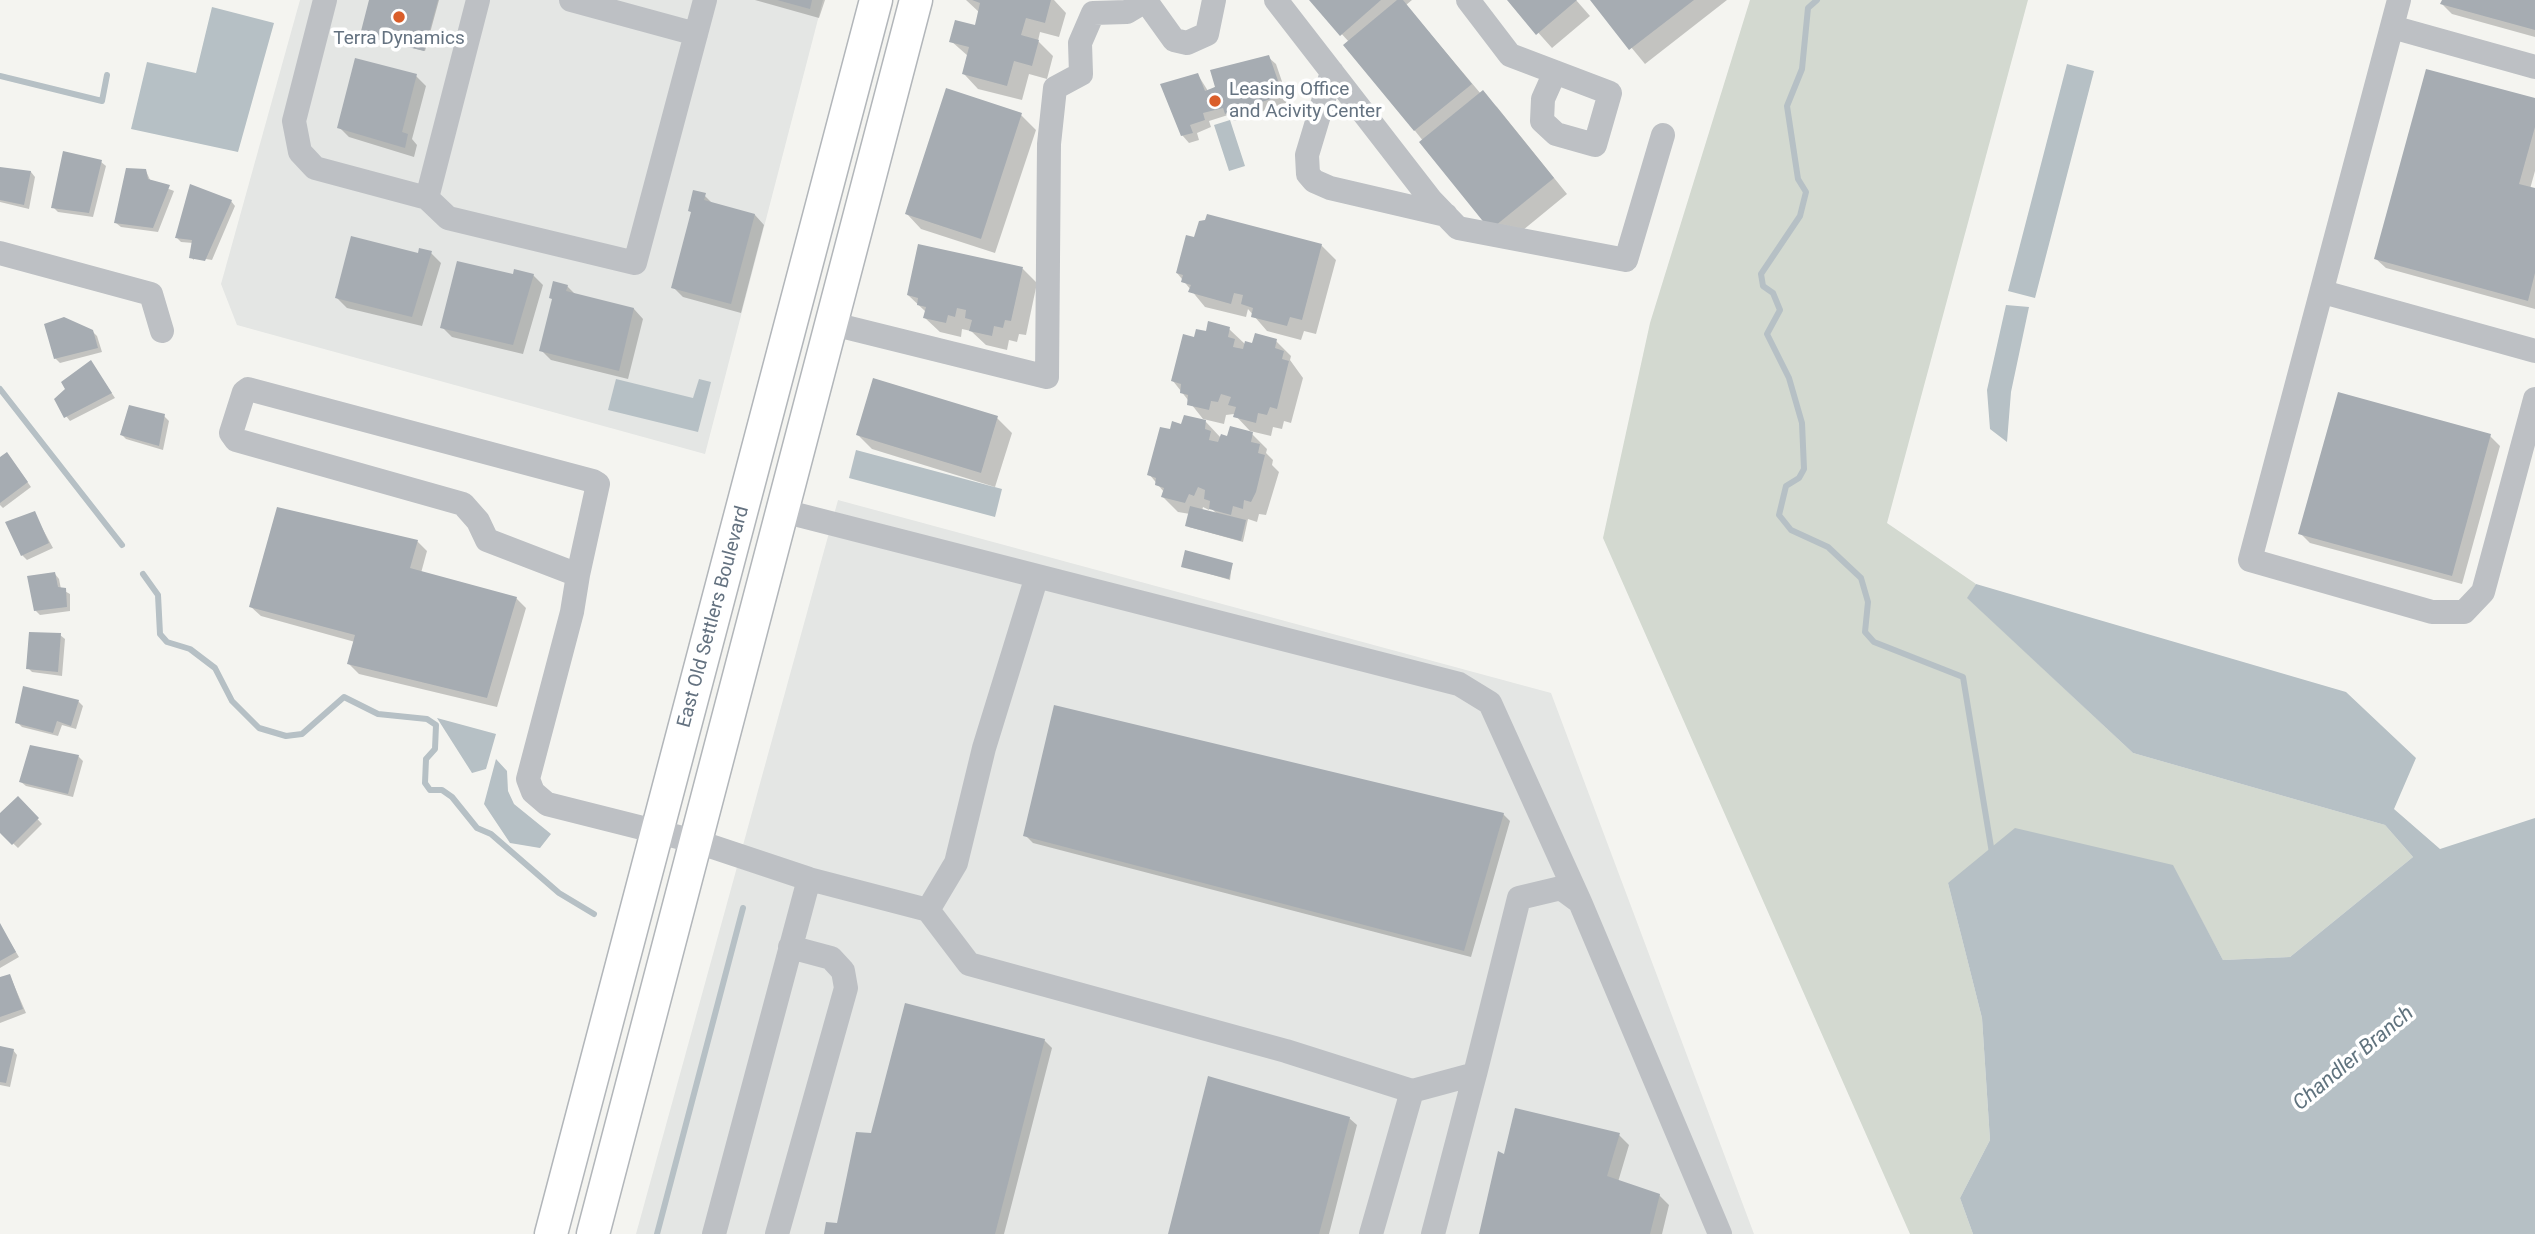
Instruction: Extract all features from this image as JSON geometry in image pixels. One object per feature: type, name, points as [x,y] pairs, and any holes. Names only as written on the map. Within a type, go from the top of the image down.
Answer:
[{"type":"main road","name":"East Old Settlers Boulevard","points":[[551,1234],[876,0]]},
{"type":"main road","name":"East Old Settlers Boulevard","points":[[593,1234],[698,842],[916,0]]},
{"type":"street","points":[[326,0],[294,121],[300,152],[315,168],[427,198],[448,218],[635,263],[705,0]]},
{"type":"street","points":[[427,198],[478,0]]},
{"type":"street","points":[[570,0],[696,34]]},
{"type":"street","points":[[833,324],[1047,377],[1049,144],[1055,88],[1081,74],[1080,43],[1093,13],[1127,12],[1146,1],[1174,40],[1187,43],[1206,34],[1214,0]]},
{"type":"street","points":[[1276,0],[1458,229],[1626,260],[1663,135]]},
{"type":"street","points":[[1468,0],[1510,55],[1555,72]]},
{"type":"street","points":[[2399,0],[2250,561],[2432,612],[2464,612],[2483,592],[2535,399]]},
{"type":"street","points":[[2392,27],[2535,67]]},
{"type":"street","points":[[1332,72],[1307,155],[1308,174],[1314,181],[1331,188],[1446,215]]},
{"type":"street","points":[[0,253],[150,294],[162,331]]},
{"type":"street","points":[[2323,292],[2535,351]]},
{"type":"street","points":[[578,575],[487,540],[478,521],[463,505],[236,440],[231,433],[244,392],[248,389],[598,484],[572,612],[528,779],[533,792],[547,804],[698,842],[809,879],[928,910],[969,964],[1286,1051],[1412,1091],[1475,1074]]},
{"type":"street","points":[[783,511],[1460,684],[1490,703],[1580,902],[1720,1234]]},
{"type":"street","points":[[928,910],[956,863],[984,748],[1037,576]]},
{"type":"street","points":[[714,1234],[809,879]]},
{"type":"street","points":[[1433,1234],[1519,898],[1561,888],[1580,902]]},
{"type":"street","points":[[777,1234],[846,988],[843,971],[831,958],[790,947]]},
{"type":"street","points":[[1371,1234],[1412,1091]]},
{"type":"shaded area","points":[[300,0],[823,0],[705,454],[237,325],[221,284]]},
{"type":"shaded area","points":[[1750,0],[2028,0],[1887,523],[1976,584],[1968,598],[2133,753],[2385,825],[2413,857],[2290,957],[2223,960],[2172,865],[1948,883],[1982,1018],[1990,1140],[1960,1198],[1973,1234],[1910,1234],[1603,538],[1650,323]]},
{"type":"shaded area","points":[[838,500],[1551,693],[1754,1234],[636,1234]]},
{"type":"water","points":[[212,7],[274,23],[238,152],[131,129],[147,62],[196,73]]},
{"type":"water","points":[[2067,64],[2094,71],[2035,298],[2008,291]]},
{"type":"water","points":[[1230,120],[1245,166],[1229,171],[1214,125]]},
{"type":"water","points":[[2006,305],[2029,307],[2011,392],[2007,442],[1990,429],[1987,390]]},
{"type":"water","points":[[616,379],[693,398],[699,379],[711,382],[698,432],[608,410]]},
{"type":"water","points":[[856,450],[1002,489],[995,517],[849,478]]},
{"type":"water","name":"Chandler Branch","points":[[1976,584],[2346,692],[2416,758],[2394,809],[2440,849],[2535,818],[2535,1234],[1973,1234],[1960,1198],[1990,1140],[1982,1018],[1948,883],[2015,828],[2173,865],[2223,960],[2290,957],[2413,857],[2385,825],[2133,753],[1967,598]]},
{"type":"water","points":[[437,718],[496,734],[486,769],[472,773]]},
{"type":"water","points":[[496,759],[507,771],[508,791],[514,804],[551,834],[540,848],[510,843],[484,804]]},
{"type":"building","name":"Terra Dynamics","points":[[369,0],[438,0],[424,51],[360,35]]},
{"type":"building","points":[[777,0],[812,0],[810,9]]},
{"type":"building","points":[[972,0],[1051,0],[1045,23],[1026,18],[1021,35],[1039,40],[1032,66],[1014,61],[1007,86],[962,74],[969,47],[949,42],[955,20],[975,25],[980,3]]},
{"type":"building","points":[[1309,0],[1381,0],[1340,36]]},
{"type":"building","points":[[1397,0],[1403,0],[1472,84],[1414,131],[1343,45]]},
{"type":"building","points":[[1507,0],[1577,0],[1536,35]]},
{"type":"building","points":[[1590,0],[1694,0],[1629,50]]},
{"type":"building","points":[[2442,0],[2535,0],[2535,30],[2440,4]]},
{"type":"building","name":"Leasing Office and Acivity Center","points":[[1269,55],[1283,95],[1225,114],[1223,108],[1203,113],[1205,120],[1190,125],[1193,133],[1181,136],[1160,84],[1198,73],[1205,91],[1215,87],[1210,70]]},
{"type":"building","points":[[355,58],[417,74],[402,132],[408,134],[405,148],[337,128]]},
{"type":"building","points":[[2426,69],[2535,98],[2535,127],[2519,184],[2535,188],[2535,273],[2528,301],[2374,259]]},
{"type":"building","points":[[946,88],[1022,113],[981,239],[905,214]]},
{"type":"building","points":[[1483,90],[1554,178],[1490,230],[1419,142]]},
{"type":"building","points":[[63,151],[102,160],[89,213],[51,208]]},
{"type":"building","points":[[0,167],[31,171],[24,205],[0,200]]},
{"type":"building","points":[[126,168],[146,169],[148,179],[170,185],[153,228],[114,223]]},
{"type":"building","points":[[190,184],[232,200],[205,261],[189,258],[192,240],[175,238]]},
{"type":"building","points":[[693,190],[706,193],[704,200],[755,214],[731,304],[671,288],[691,212],[688,211]]},
{"type":"building","points":[[1207,214],[1322,244],[1302,320],[1290,317],[1287,326],[1251,317],[1253,308],[1241,304],[1243,295],[1234,293],[1231,304],[1188,292],[1191,285],[1181,282],[1183,275],[1176,273],[1186,235],[1194,237],[1199,221],[1205,220]]},
{"type":"building","points":[[351,236],[418,253],[419,248],[432,251],[412,317],[335,298]]},
{"type":"building","points":[[918,244],[1023,267],[1011,321],[1005,320],[1003,328],[994,326],[992,336],[969,331],[972,320],[965,318],[966,310],[957,308],[955,317],[948,315],[946,323],[923,318],[926,307],[917,305],[918,298],[907,295]]},
{"type":"building","points":[[457,261],[513,274],[514,269],[534,274],[513,345],[440,328]]},
{"type":"building","points":[[553,281],[568,285],[566,291],[634,308],[619,371],[539,351],[552,299],[549,298]]},
{"type":"building","points":[[64,317],[93,330],[98,348],[54,359],[44,324]]},
{"type":"building","points":[[1208,321],[1230,327],[1228,337],[1235,339],[1233,347],[1243,349],[1245,341],[1252,343],[1255,333],[1277,339],[1275,348],[1284,351],[1282,359],[1289,361],[1277,409],[1270,407],[1267,415],[1258,413],[1256,423],[1233,417],[1236,407],[1228,405],[1231,397],[1221,394],[1218,402],[1211,401],[1209,410],[1187,405],[1188,395],[1180,393],[1181,384],[1171,381],[1183,334],[1194,337],[1196,329],[1206,331]]},
{"type":"building","points":[[91,360],[112,393],[64,418],[54,399],[65,389],[61,382]]},
{"type":"building","points":[[873,378],[998,416],[981,473],[856,435]]},
{"type":"building","points":[[2338,392],[2491,434],[2452,576],[2298,534]]},
{"type":"building","points":[[129,405],[165,414],[159,446],[120,435]]},
{"type":"building","points":[[1184,415],[1206,420],[1205,429],[1211,431],[1209,440],[1218,442],[1221,434],[1227,436],[1230,426],[1253,432],[1251,442],[1260,444],[1258,453],[1265,455],[1256,492],[1251,502],[1244,500],[1243,509],[1233,506],[1231,515],[1209,509],[1210,501],[1204,499],[1205,490],[1198,487],[1194,496],[1189,494],[1185,503],[1161,497],[1164,488],[1155,485],[1156,478],[1147,475],[1160,427],[1170,429],[1172,421],[1181,424]]},
{"type":"building","points":[[7,452],[28,482],[0,503],[0,457]]},
{"type":"building","points":[[1190,506],[1246,520],[1241,541],[1185,526]]},
{"type":"building","points":[[277,507],[418,540],[410,568],[517,597],[487,698],[347,664],[355,635],[249,607]]},
{"type":"building","points":[[35,511],[49,543],[21,556],[5,522]]},
{"type":"building","points":[[1185,550],[1233,563],[1229,579],[1181,567]]},
{"type":"building","points":[[55,572],[58,587],[66,588],[67,607],[34,611],[27,576]]},
{"type":"building","points":[[29,632],[61,633],[58,672],[26,669]]},
{"type":"building","points":[[23,686],[79,700],[71,726],[57,721],[53,733],[15,723]]},
{"type":"building","points":[[1054,705],[1504,813],[1464,951],[1023,836]]},
{"type":"building","points":[[30,745],[79,755],[68,794],[19,782]]},
{"type":"building","points":[[18,796],[39,818],[12,845],[0,833],[0,813]]},
{"type":"building","points":[[0,923],[16,952],[0,961]]},
{"type":"building","points":[[10,974],[23,1009],[0,1017],[0,977]]},
{"type":"building","points":[[905,1003],[1045,1039],[995,1234],[824,1234],[826,1222],[837,1223],[856,1132],[871,1133]]},
{"type":"building","points":[[0,1046],[14,1049],[6,1083],[0,1082]]},
{"type":"building","points":[[1208,1076],[1350,1117],[1319,1234],[1168,1234]]},
{"type":"building","points":[[1515,1108],[1620,1133],[1607,1176],[1660,1194],[1650,1234],[1479,1234],[1498,1151],[1504,1154]]},
{"type":"waterway","points":[[1817,0],[1808,8],[1802,69],[1787,106],[1798,179],[1806,192],[1800,216],[1761,274],[1763,286],[1773,293],[1780,310],[1767,334],[1789,378],[1802,423],[1804,469],[1799,478],[1786,486],[1779,515],[1791,530],[1828,547],[1861,578],[1868,602],[1865,632],[1874,642],[1963,677],[1992,853]]},
{"type":"waterway","points":[[0,76],[102,101],[107,75]]},
{"type":"waterway","points":[[0,389],[122,545]]},
{"type":"waterway","points":[[143,574],[158,595],[160,634],[167,642],[190,649],[215,668],[232,701],[259,728],[286,736],[302,734],[344,697],[378,714],[427,719],[436,725],[435,749],[426,759],[425,783],[430,790],[442,790],[452,797],[477,828],[491,834],[559,893],[594,914]]},
{"type":"waterway","points":[[657,1234],[743,908]]},
{"type":"place","name":"Terra Dynamics","points":[[399,17]]},
{"type":"place","name":"Leasing Office and Acivity Center","points":[[1215,101]]}]
